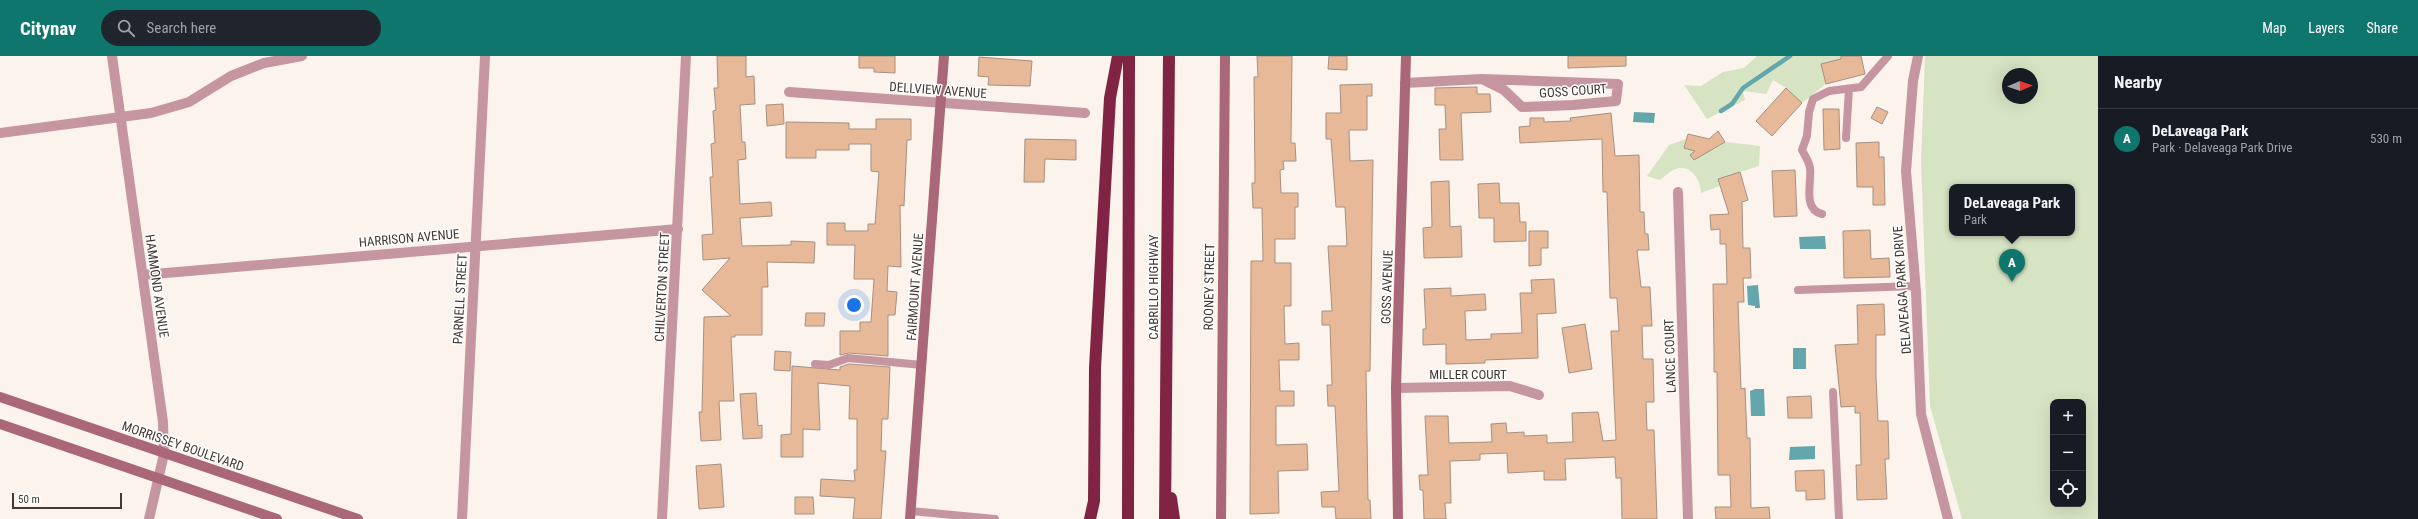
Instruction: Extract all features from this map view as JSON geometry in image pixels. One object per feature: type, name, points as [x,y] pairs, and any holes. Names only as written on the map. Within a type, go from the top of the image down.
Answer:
[{"type":"highway","points":[[1090,519],[1094,501],[1095,368],[1109,105],[1118,56]]},
{"type":"highway","name":"CABRILLO HIGHWAY","points":[[1128,519],[1129,56]]},
{"type":"highway","name":"CABRILLO HIGHWAY","points":[[1165,519],[1169,56]]},
{"type":"highway","points":[[1166,461],[1174,519]]},
{"type":"street","name":"HAMMOND AVENUE","points":[[112,56],[162,422],[164,454],[160,478],[149,519]]},
{"type":"street","points":[[0,133],[152,112],[189,102],[231,76],[258,66],[302,56]]},
{"type":"street","name":"PARNELL STREET","points":[[462,519],[485,56]]},
{"type":"street","name":"CHILVERTON STREET","points":[[662,519],[686,56]]},
{"type":"street","name":"FAIRMOUNT AVENUE","points":[[911,515],[942,103],[944,56]]},
{"type":"street","name":"ROONEY STREET","points":[[1221,519],[1224,56]]},
{"type":"street","name":"GOSS AVENUE","points":[[1398,519],[1396,388],[1406,56]]},
{"type":"street","name":"DELAVEAGA PARK DRIVE","points":[[1918,56],[1913,81],[1906,171],[1916,286],[1921,414],[1948,519]]},
{"type":"street","name":"GOSS COURT","points":[[1405,83],[1482,79],[1618,84],[1616,101],[1573,106],[1522,107],[1504,90],[1482,79]]},
{"type":"street","name":"DELLVIEW AVENUE","points":[[789,92],[1085,113]]},
{"type":"street","name":"LANCE COURT","points":[[1678,192],[1688,519]]},
{"type":"street","name":"HARRISON AVENUE","points":[[143,275],[475,245],[678,229]]},
{"type":"street","name":"MILLER COURT","points":[[1396,388],[1510,386],[1539,396]]},
{"type":"street","name":"MORRISSEY BOULEVARD","points":[[0,397],[358,519]]},
{"type":"street","points":[[0,424],[277,519]]},
{"type":"lane","points":[[1822,214],[1815,212],[1810,205],[1810,168],[1802,150],[1807,136],[1811,103],[1816,96],[1824,92],[1861,87],[1888,56]]},
{"type":"lane","points":[[1846,138],[1849,89]]},
{"type":"lane","points":[[1798,290],[1916,286]]},
{"type":"lane","points":[[815,364],[829,365],[848,358],[922,364]]},
{"type":"lane","points":[[1834,392],[1839,519]]},
{"type":"lane","points":[[911,515],[995,519]]},
{"type":"green space","points":[[1757,56],[1841,56],[1841,59],[1821,64],[1826,84],[1802,103],[1786,88],[1773,80],[1766,94],[1743,91],[1745,100],[1707,119],[1684,85],[1701,86],[1723,72],[1744,68]]},
{"type":"green space","points":[[1925,56],[2098,56],[2098,519],[1962,519],[1930,406],[1921,161]]},
{"type":"green space","points":[[1686,139],[1684,148],[1718,145],[1725,142],[1760,146],[1759,166],[1718,179],[1720,186],[1701,193],[1699,182],[1696,177],[1689,170],[1684,168],[1673,170],[1660,180],[1647,176],[1669,145]]},
{"type":"water","points":[[1634,112],[1655,113],[1654,123],[1633,122]]},
{"type":"water","points":[[1825,236],[1826,249],[1800,249],[1799,237]]},
{"type":"water","points":[[1758,285],[1760,308],[1755,308],[1755,306],[1748,305],[1747,286]]},
{"type":"water","points":[[1793,348],[1806,348],[1806,369],[1793,369]]},
{"type":"water","points":[[1755,389],[1764,389],[1765,416],[1751,416],[1750,391]]},
{"type":"water","points":[[1815,446],[1815,459],[1789,460],[1790,447]]},
{"type":"building","points":[[717,56],[746,56],[746,77],[754,76],[755,104],[740,105],[742,142],[745,142],[746,159],[738,160],[740,204],[771,202],[772,216],[740,218],[742,246],[791,245],[791,241],[815,242],[814,263],[767,262],[768,287],[762,287],[762,335],[735,335],[735,337],[731,337],[734,401],[719,401],[721,440],[701,441],[699,412],[702,412],[704,317],[731,316],[702,290],[730,258],[703,260],[702,235],[713,234],[710,177],[713,177],[711,144],[715,143],[713,111],[716,110],[714,88],[718,88]]},
{"type":"building","points":[[859,56],[895,56],[895,73],[874,72],[874,68],[859,68]]},
{"type":"building","points":[[1257,56],[1292,56],[1291,143],[1295,143],[1296,161],[1283,161],[1284,169],[1280,170],[1281,193],[1298,193],[1298,207],[1295,207],[1295,239],[1275,239],[1275,263],[1291,263],[1291,306],[1284,306],[1285,344],[1299,343],[1299,360],[1279,360],[1280,391],[1294,391],[1294,406],[1276,406],[1276,445],[1307,444],[1308,470],[1278,471],[1279,513],[1250,514],[1251,261],[1263,261],[1262,208],[1253,208],[1252,183],[1255,183],[1254,77],[1258,77]]},
{"type":"building","points":[[1329,56],[1347,56],[1347,70],[1328,69]]},
{"type":"building","points":[[1568,56],[1626,56],[1626,66],[1568,68]]},
{"type":"building","points":[[1841,56],[1861,56],[1865,74],[1826,84],[1821,64],[1841,59]]},
{"type":"building","points":[[979,57],[1032,61],[1030,86],[988,85],[989,77],[978,76]]},
{"type":"building","points":[[1372,84],[1372,96],[1367,96],[1367,130],[1349,130],[1350,161],[1373,160],[1370,371],[1366,371],[1368,500],[1370,500],[1371,519],[1336,519],[1335,507],[1322,507],[1321,492],[1339,491],[1335,406],[1328,406],[1327,385],[1332,385],[1330,325],[1322,325],[1322,311],[1332,311],[1328,246],[1347,246],[1345,207],[1336,207],[1331,139],[1326,139],[1326,113],[1341,113],[1340,85]]},
{"type":"building","points":[[1477,87],[1477,94],[1490,94],[1491,112],[1461,113],[1463,160],[1440,160],[1439,129],[1446,129],[1445,105],[1435,105],[1435,88]]},
{"type":"building","points":[[1786,88],[1802,103],[1772,136],[1756,121]]},
{"type":"building","points":[[783,104],[784,124],[767,126],[766,105]]},
{"type":"building","points":[[1877,107],[1888,112],[1882,124],[1871,118]]},
{"type":"building","points":[[1823,109],[1839,109],[1840,149],[1824,150]]},
{"type":"building","points":[[1611,113],[1615,156],[1639,155],[1640,212],[1644,212],[1645,234],[1648,234],[1649,250],[1637,250],[1641,287],[1650,287],[1652,326],[1642,326],[1643,359],[1653,359],[1654,402],[1646,402],[1647,430],[1654,430],[1657,519],[1622,519],[1621,478],[1616,478],[1615,457],[1565,459],[1566,480],[1544,480],[1544,471],[1508,473],[1507,453],[1480,454],[1480,460],[1450,461],[1451,503],[1445,503],[1446,519],[1424,519],[1423,490],[1420,490],[1419,475],[1428,475],[1425,416],[1448,416],[1449,443],[1492,442],[1491,424],[1506,423],[1507,433],[1524,432],[1524,436],[1547,435],[1547,443],[1573,442],[1572,413],[1598,412],[1603,441],[1616,440],[1611,331],[1619,331],[1617,298],[1610,298],[1607,192],[1603,192],[1602,139],[1520,143],[1519,127],[1530,126],[1530,118],[1544,118],[1544,122],[1571,121],[1570,118]]},
{"type":"building","points":[[876,119],[911,119],[911,140],[907,140],[904,206],[900,205],[901,267],[888,266],[887,291],[897,292],[895,315],[888,315],[888,356],[849,353],[840,355],[840,331],[860,331],[860,322],[871,322],[874,279],[854,279],[855,245],[827,245],[827,223],[845,223],[845,231],[868,231],[868,224],[875,224],[879,172],[871,171],[871,144],[849,144],[849,150],[816,150],[816,158],[786,158],[786,122],[849,123],[849,129],[876,129]]},
{"type":"building","points":[[1718,131],[1725,142],[1694,160],[1690,155],[1695,151],[1684,148],[1688,134],[1709,139]]},
{"type":"building","points":[[1025,139],[1076,140],[1076,160],[1045,159],[1044,182],[1024,182]]},
{"type":"building","points":[[1879,142],[1879,157],[1884,157],[1885,205],[1873,205],[1873,187],[1857,187],[1856,143]]},
{"type":"building","points":[[1795,170],[1797,216],[1774,217],[1772,171]]},
{"type":"building","points":[[1740,172],[1748,200],[1742,202],[1743,248],[1750,248],[1751,278],[1743,278],[1744,302],[1738,302],[1741,389],[1745,388],[1747,438],[1750,438],[1751,508],[1769,507],[1770,519],[1716,519],[1715,507],[1731,507],[1730,475],[1718,475],[1717,372],[1714,372],[1713,284],[1727,284],[1726,244],[1720,244],[1720,229],[1711,230],[1710,215],[1729,214],[1718,179]]},
{"type":"building","points":[[1449,181],[1450,227],[1461,226],[1462,257],[1424,258],[1423,228],[1432,227],[1431,182]]},
{"type":"building","points":[[1499,183],[1500,203],[1519,203],[1520,222],[1526,222],[1526,241],[1494,242],[1494,218],[1479,218],[1478,184]]},
{"type":"building","points":[[1870,230],[1871,259],[1889,258],[1890,277],[1844,278],[1843,231]]},
{"type":"building","points":[[1529,231],[1548,231],[1548,248],[1541,248],[1541,265],[1529,266]]},
{"type":"building","points":[[1554,279],[1556,313],[1537,314],[1538,358],[1485,360],[1485,363],[1446,364],[1446,344],[1423,345],[1423,329],[1426,329],[1424,289],[1451,288],[1451,296],[1485,294],[1486,310],[1465,311],[1466,340],[1491,339],[1491,334],[1522,333],[1520,293],[1532,293],[1531,280]]},
{"type":"building","points":[[1884,304],[1885,335],[1876,335],[1876,376],[1878,421],[1888,421],[1889,459],[1885,459],[1887,499],[1857,500],[1856,465],[1861,465],[1860,413],[1855,413],[1855,406],[1841,407],[1835,345],[1858,344],[1857,305]]},
{"type":"building","points":[[806,313],[825,313],[824,326],[805,326]]},
{"type":"building","points":[[1585,324],[1592,369],[1569,373],[1562,328]]},
{"type":"building","points":[[775,351],[791,352],[790,371],[774,370]]},
{"type":"building","points":[[849,364],[890,367],[888,419],[882,419],[881,451],[886,451],[881,519],[853,519],[855,498],[820,496],[821,479],[855,481],[854,470],[857,470],[857,419],[849,419],[850,386],[818,383],[820,430],[803,429],[803,457],[781,457],[781,435],[791,434],[792,366],[840,370],[840,367]]},
{"type":"building","points":[[756,393],[758,426],[762,425],[762,438],[743,439],[740,394]]},
{"type":"building","points":[[1811,396],[1812,418],[1788,418],[1787,397]]},
{"type":"building","points":[[721,464],[724,507],[699,509],[696,466]]},
{"type":"building","points":[[1824,470],[1825,499],[1806,500],[1806,491],[1796,491],[1795,471]]},
{"type":"building","points":[[795,497],[813,497],[814,514],[795,514]]},
{"type":"waterway","points":[[1721,111],[1732,104],[1743,88],[1790,56]]},
{"type":"place","name":"DeLaveaga Park","points":[[2012,282]]}]
